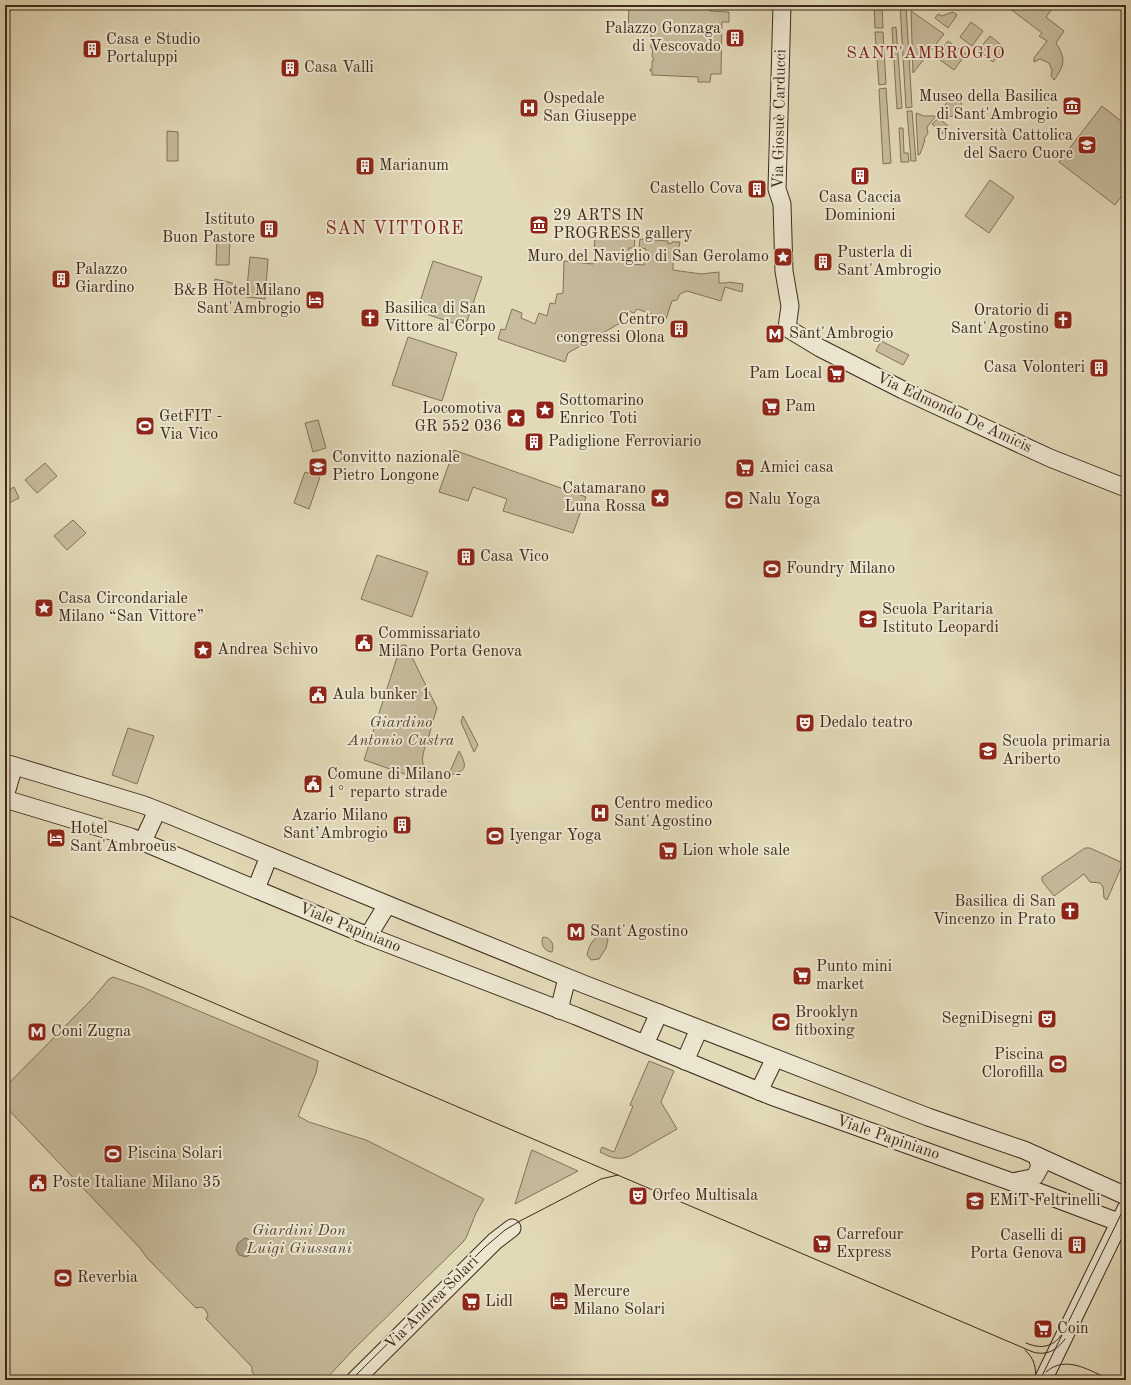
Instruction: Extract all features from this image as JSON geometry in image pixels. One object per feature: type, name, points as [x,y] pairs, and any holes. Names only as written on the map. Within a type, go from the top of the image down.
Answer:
[{"type":"main road","name":"Via Giosuè Carducci","points":[[782,5],[777,190],[782,204],[784,271],[790,306],[787,328]]},
{"type":"main road","name":"Via Edmondo De Amicis","points":[[787,328],[820,348],[908,392],[1050,458],[1126,488]]},
{"type":"main road","points":[[5,796],[10,765]]},
{"type":"main road","name":"Viale Papiniano","points":[[10,765],[144,805],[387,905],[514,955],[567,978],[928,1117],[1031,1153],[1126,1196]]},
{"type":"main road","name":"Viale Papiniano","points":[[5,799],[131,837],[368,936],[645,1044],[759,1091],[1015,1183],[1124,1219]]},
{"type":"main road","points":[[143,842],[157,811]]},
{"type":"main road","points":[[256,889],[269,856]]},
{"type":"main road","points":[[368,936],[387,905]]},
{"type":"main road","points":[[559,1010],[567,978]]},
{"type":"main road","points":[[645,1044],[659,1013]]},
{"type":"main road","points":[[685,1061],[699,1029]]},
{"type":"main road","points":[[759,1091],[775,1058]]},
{"type":"main road","points":[[1015,1183],[1035,1176],[1040,1167],[1031,1153]]},
{"type":"main road","points":[[1049,1369],[1061,1343],[1059,1329],[1083,1276],[1094,1269],[1124,1219]]},
{"type":"main road","name":"Via Andrea Solari","points":[[355,1380],[495,1241],[512,1228]]},
{"type":"green space","points":[[629,5],[710,5],[710,11],[729,12],[729,22],[722,22],[721,74],[711,74],[710,82],[698,82],[698,77],[652,75],[652,71],[650,71],[650,69],[652,69],[652,61],[654,60],[652,56],[653,48],[651,48],[653,39],[651,37],[651,33],[628,33]]},
{"type":"green space","points":[[874,5],[882,5],[883,28],[875,28]]},
{"type":"green space","points":[[900,5],[906,5],[912,107],[906,108]]},
{"type":"green space","points":[[1005,5],[1055,5],[1046,17],[1064,31],[1056,43],[1063,58],[1063,62],[1054,80],[1051,76],[1052,70],[1049,63],[1040,59],[1034,62],[1034,58],[1047,41],[1039,36],[1042,33]]},
{"type":"green space","points":[[911,11],[944,34],[913,73]]},
{"type":"green space","points":[[953,12],[957,15],[948,28],[935,18],[938,14],[942,16]]},
{"type":"green space","points":[[971,22],[983,31],[972,46],[960,37]]},
{"type":"green space","points":[[896,27],[902,108],[897,109],[892,28]]},
{"type":"green space","points":[[875,32],[883,32],[886,84],[879,85]]},
{"type":"green space","points":[[990,36],[1005,48],[993,62],[978,50]]},
{"type":"green space","points":[[948,41],[966,54],[954,70],[936,57]]},
{"type":"green space","points":[[886,88],[891,163],[883,164],[879,89]]},
{"type":"green space","points":[[954,94],[961,100],[962,105],[955,115],[950,117],[942,111],[949,98],[951,98]]},
{"type":"green space","points":[[1102,106],[1126,125],[1126,190],[1115,205],[1059,162]]},
{"type":"green space","points":[[907,111],[912,111],[916,161],[911,161]]},
{"type":"green space","points":[[916,113],[924,116],[936,116],[927,127],[928,133],[924,139],[925,140],[920,154],[918,155]]},
{"type":"green space","points":[[939,118],[948,126],[943,134],[932,124]]},
{"type":"green space","points":[[899,128],[903,128],[904,153],[908,153],[909,162],[901,162]]},
{"type":"green space","points":[[167,131],[178,132],[178,161],[167,161]]},
{"type":"green space","points":[[990,180],[1014,197],[989,233],[965,216]]},
{"type":"green space","points":[[595,237],[609,237],[609,239],[612,240],[613,237],[635,238],[634,248],[629,248],[628,264],[644,265],[646,249],[639,247],[640,239],[668,241],[668,244],[672,242],[680,242],[677,256],[673,256],[673,270],[701,274],[719,272],[719,283],[728,282],[743,284],[742,292],[725,287],[721,301],[687,291],[680,294],[677,300],[672,301],[666,319],[637,309],[634,313],[625,310],[620,323],[568,353],[565,362],[498,339],[501,329],[505,330],[512,309],[522,313],[521,318],[535,324],[539,313],[547,316],[550,303],[555,304],[557,294],[563,293],[564,261],[593,264]]},
{"type":"green space","points":[[217,238],[230,238],[229,265],[216,265]]},
{"type":"green space","points":[[250,257],[268,259],[265,299],[246,297]]},
{"type":"green space","points":[[433,261],[482,277],[465,327],[417,311]]},
{"type":"green space","points":[[215,279],[237,284],[237,290],[232,293],[213,287]]},
{"type":"green space","points":[[408,337],[457,353],[442,401],[392,385]]},
{"type":"green space","points":[[881,341],[909,355],[903,365],[876,351]]},
{"type":"green space","points":[[318,420],[326,448],[313,452],[305,423]]},
{"type":"green space","points":[[454,450],[586,497],[573,533],[503,511],[507,499],[473,487],[468,501],[439,492]]},
{"type":"green space","points":[[45,463],[57,476],[37,493],[25,480]]},
{"type":"green space","points":[[305,472],[320,477],[309,509],[294,503]]},
{"type":"green space","points":[[14,487],[19,498],[5,505],[5,492]]},
{"type":"green space","points":[[73,520],[86,533],[67,550],[54,536]]},
{"type":"green space","points":[[377,555],[428,572],[412,617],[361,599]]},
{"type":"green space","name":"Giardino Antonio Custra","points":[[401,645],[406,645],[437,708],[423,754],[423,764],[425,769],[435,777],[430,781],[422,780],[364,760]]},
{"type":"green space","points":[[463,716],[478,745],[474,752],[461,722]]},
{"type":"green space","points":[[128,728],[154,736],[137,784],[112,775]]},
{"type":"green space","points":[[459,751],[464,762],[464,768],[458,773],[448,776]]},
{"type":"green space","points":[[1085,848],[1090,848],[1123,863],[1107,900],[1104,898],[1103,887],[1100,883],[1090,882],[1084,874],[1054,896],[1042,881],[1042,877]]},
{"type":"green space","points":[[602,934],[606,935],[608,939],[606,948],[599,959],[591,960],[587,955],[589,948],[592,942]]},
{"type":"green space","points":[[543,937],[548,938],[552,942],[552,952],[549,952],[543,947]]},
{"type":"green space","name":"Giardini Don Luigi Giussani","points":[[113,977],[142,987],[318,1061],[316,1073],[298,1116],[309,1122],[366,1140],[484,1199],[463,1242],[354,1349],[325,1380],[258,1380],[252,1372],[252,1367],[206,1319],[208,1315],[205,1309],[201,1307],[196,1308],[147,1258],[139,1247],[5,1106],[5,1087],[93,998],[109,979]]},
{"type":"green space","points":[[649,1061],[674,1071],[661,1102],[677,1129],[630,1156],[614,1158],[600,1152],[602,1147],[614,1152],[633,1106],[630,1105]]},
{"type":"green space","points":[[532,1150],[578,1171],[515,1204],[530,1155]]},
{"type":"shaded area","points":[[245,1238],[248,1239],[252,1246],[251,1254],[246,1257],[239,1255],[236,1250],[238,1243]]},
{"type":"tram line","points":[[5,914],[1033,1352],[1047,1353],[1059,1346],[1065,1339]]},
{"type":"tram line","points":[[351,1380],[485,1247],[505,1230],[601,1179],[618,1175]]},
{"type":"tram line","points":[[1040,1380],[1126,1204]]},
{"type":"tram line","points":[[1026,1343],[1036,1346],[1046,1346],[1055,1342],[1062,1334]]},
{"type":"tram line","points":[[1025,1350],[1031,1356],[1034,1364],[1036,1371],[1035,1380]]},
{"type":"tram line","points":[[1046,1372],[1062,1364],[1070,1364],[1111,1380]]},
{"type":"place","name":"Palazzo Gonzaga di Vescovado","points":[[735,38]]},
{"type":"place","name":"Casa e Studio Portaluppi","points":[[92,49]]},
{"type":"place","name":"Casa Valli","points":[[290,68]]},
{"type":"place","name":"Museo della Basilica di Sant'Ambrogio","points":[[1072,106]]},
{"type":"place","name":"Ospedale San Giuseppe","points":[[529,108]]},
{"type":"place","name":"Università Cattolica del Sacro Cuore","points":[[1087,145]]},
{"type":"place","name":"Marianum","points":[[365,166]]},
{"type":"place","name":"Casa Caccia Dominioni","points":[[860,176]]},
{"type":"place","name":"Castello Cova","points":[[757,189]]},
{"type":"place","name":"29 ARTS IN PROGRESS gallery","points":[[539,225]]},
{"type":"place","name":"Istituto Buon Pastore","points":[[269,229]]},
{"type":"place","name":"Muro del Naviglio di San Gerolamo","points":[[783,257]]},
{"type":"place","name":"Pusterla di Sant'Ambrogio","points":[[823,262]]},
{"type":"place","name":"Palazzo Giardino","points":[[61,279]]},
{"type":"place","name":"B&B Hotel Milano Sant'Ambrogio","points":[[315,300]]},
{"type":"place","name":"Basilica di San Vittore al Corpo","points":[[370,318]]},
{"type":"place","name":"Oratorio di Sant'Agostino","points":[[1063,320]]},
{"type":"place","name":"Centro congressi Olona","points":[[679,329]]},
{"type":"place","name":"Sant'Ambrogio","points":[[775,334]]},
{"type":"place","name":"Casa Volonteri","points":[[1099,368]]},
{"type":"place","name":"Pam Local","points":[[836,374]]},
{"type":"place","name":"Pam","points":[[771,407]]},
{"type":"place","name":"Sottomarino Enrico Toti","points":[[545,410]]},
{"type":"place","name":"Locomotiva GR 552 036","points":[[516,418]]},
{"type":"place","name":"GetFIT - Via Vico","points":[[145,426]]},
{"type":"place","name":"Padiglione Ferroviario","points":[[534,442]]},
{"type":"place","name":"Convitto nazionale Pietro Longone","points":[[318,467]]},
{"type":"place","name":"Amici casa","points":[[745,468]]},
{"type":"place","name":"Catamarano Luna Rossa","points":[[660,498]]},
{"type":"place","name":"Nalu Yoga","points":[[734,500]]},
{"type":"place","name":"Casa Vico","points":[[466,557]]},
{"type":"place","name":"Foundry Milano","points":[[772,569]]},
{"type":"place","name":"Casa Circondariale Milano “San Vittore”","points":[[44,608]]},
{"type":"place","name":"Scuola Paritaria Istituto Leopardi","points":[[868,619]]},
{"type":"place","name":"Commissariato Milano Porta Genova","points":[[364,643]]},
{"type":"place","name":"Andrea Schivo","points":[[203,650]]},
{"type":"place","name":"Aula bunker 1","points":[[318,695]]},
{"type":"place","name":"Dedalo teatro","points":[[805,723]]},
{"type":"place","name":"Scuola primaria Ariberto","points":[[988,751]]},
{"type":"place","name":"Comune di Milano - 1° reparto strade","points":[[313,784]]},
{"type":"place","name":"Centro medico Sant'Agostino","points":[[600,813]]},
{"type":"place","name":"Azario Milano Sant’Ambrogio","points":[[402,825]]},
{"type":"place","name":"Iyengar Yoga","points":[[495,836]]},
{"type":"place","name":"Hotel Sant'Ambroeus","points":[[56,838]]},
{"type":"place","name":"Lion whole sale","points":[[668,851]]},
{"type":"place","name":"Basilica di San Vincenzo in Prato","points":[[1070,911]]},
{"type":"place","name":"Sant'Agostino","points":[[576,932]]},
{"type":"place","name":"Punto mini market","points":[[802,976]]},
{"type":"place","name":"SegniDisegni","points":[[1047,1019]]},
{"type":"place","name":"Brooklyn fitboxing","points":[[781,1022]]},
{"type":"place","name":"Coni Zugna","points":[[37,1032]]},
{"type":"place","name":"Piscina Clorofilla","points":[[1058,1064]]},
{"type":"place","name":"Piscina Solari","points":[[113,1154]]},
{"type":"place","name":"Poste Italiane Milano 35","points":[[38,1183]]},
{"type":"place","name":"Orfeo Multisala","points":[[638,1196]]},
{"type":"place","name":"EMiT Feltrinelli","points":[[975,1201]]},
{"type":"place","name":"Carrefour Express","points":[[822,1244]]},
{"type":"place","name":"Caselli di Porta Genova","points":[[1077,1245]]},
{"type":"place","name":"Reverbia","points":[[63,1278]]},
{"type":"place","name":"Mercure Milano Solari","points":[[559,1301]]},
{"type":"place","name":"Lidl","points":[[471,1302]]},
{"type":"place","name":"Coin","points":[[1043,1329]]},
{"type":"district","name":"SANT'AMBROGIO","points":[[926,53]]},
{"type":"district","name":"SAN VITTORE","points":[[395,229]]}]
